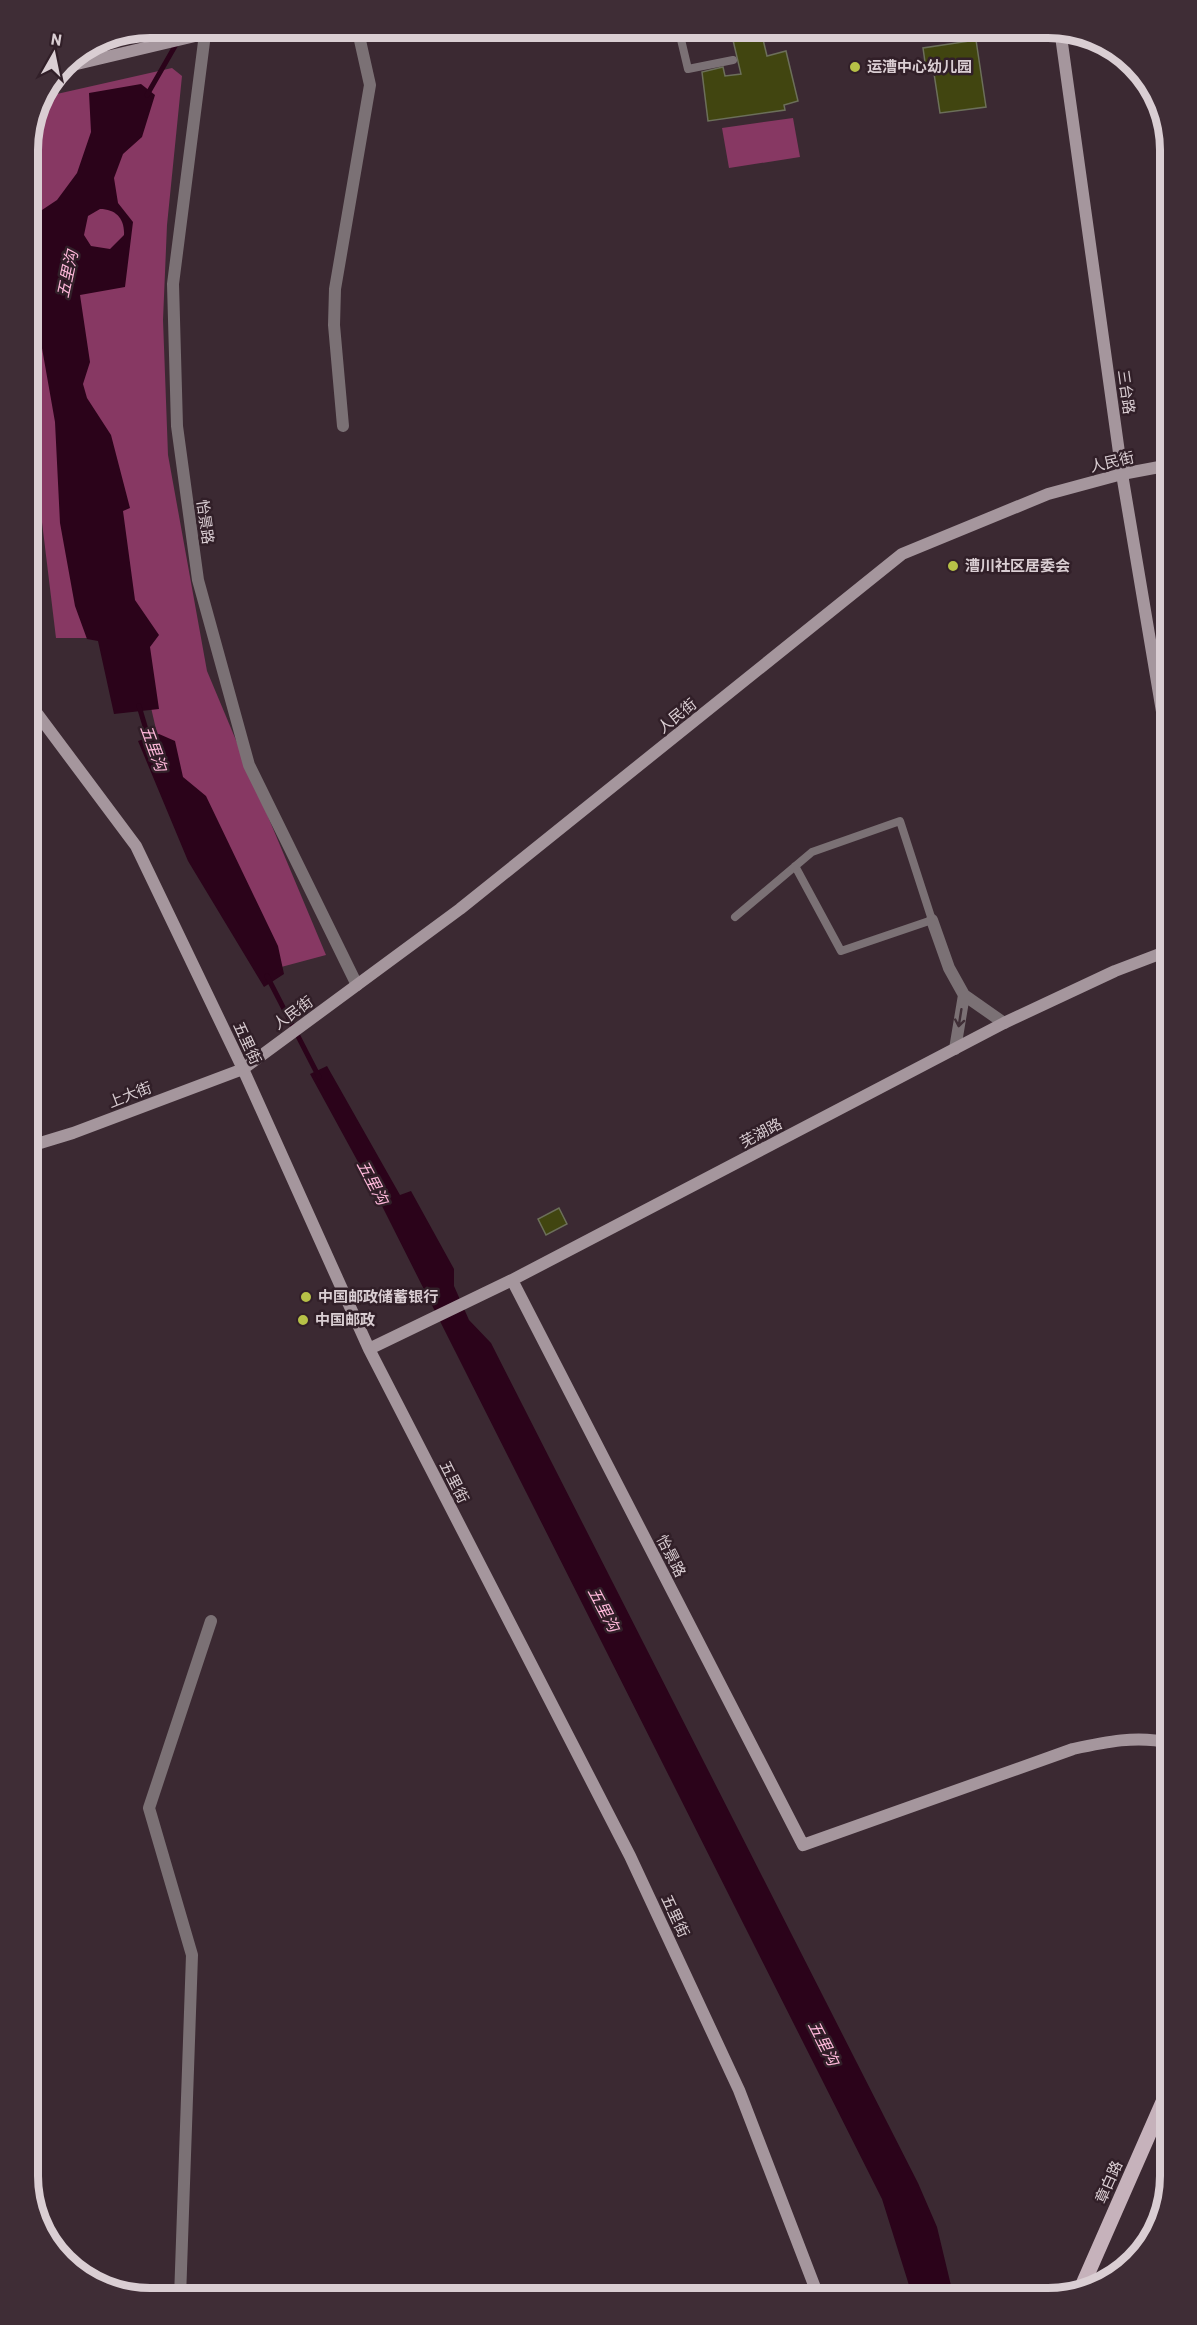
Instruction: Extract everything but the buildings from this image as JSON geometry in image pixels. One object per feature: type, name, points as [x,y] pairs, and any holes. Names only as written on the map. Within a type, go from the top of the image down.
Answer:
[{"type":"main road","name":"章白路","points":[[1084,2281],[1160,2109]]},
{"type":"street","points":[[84,62],[188,38]]},
{"type":"street","name":"怡景路","points":[[204,38],[173,284],[177,426],[198,580],[249,765],[357,985]]},
{"type":"street","points":[[343,426],[334,325],[335,289],[370,85],[359,38]]},
{"type":"street","name":"三台路","points":[[1061,39],[1122,474],[1160,683]]},
{"type":"street","name":"人民街","points":[[243,1069],[460,909],[902,554],[1048,494],[1122,474],[1160,467]]},
{"type":"street","name":"五里街","points":[[38,715],[136,846],[243,1069],[369,1349],[630,1856],[739,2090],[815,2288]]},
{"type":"street","points":[[932,920],[949,968],[964,995],[1004,1023]]},
{"type":"street","name":"芜湖路","points":[[369,1349],[512,1280],[1004,1023],[1160,954]]},
{"type":"street","points":[[955,1049],[964,995]]},
{"type":"street","name":"上大街","points":[[38,1144],[73,1133],[243,1069]]},
{"type":"street","name":"怡景路","points":[[512,1280],[803,1845],[1073,1749],[1114,1740],[1141,1739],[1160,1742]]},
{"type":"street","points":[[180,2287],[192,1955],[149,1808],[211,1621]]},
{"type":"lane","points":[[681,38],[688,69],[733,60]]},
{"type":"lane","points":[[735,917],[795,866],[812,852],[900,821],[932,920],[841,951],[795,866]]},
{"type":"shaded area","points":[[172,68],[182,76],[167,225],[163,320],[168,455],[207,671],[326,955],[270,970],[161,751],[135,638],[56,638],[38,489],[38,135],[52,95]]},
{"type":"shaded area","points":[[793,118],[800,157],[729,168],[722,128]]},
{"type":"water","points":[[141,84],[155,95],[142,137],[123,154],[114,178],[118,203],[133,222],[125,287],[80,295],[90,362],[83,384],[87,398],[111,435],[130,508],[123,511],[135,600],[159,635],[150,647],[159,709],[114,714],[98,641],[87,639],[75,606],[60,523],[55,422],[38,325],[38,213],[57,200],[77,173],[91,132],[89,93]],"holes":[[[100,209],[111,211],[121,220],[124,235],[110,249],[91,246],[84,235],[88,216]]]},
{"type":"water","points":[[159,734],[175,741],[183,777],[206,796],[278,946],[284,974],[264,987],[188,861],[138,741]]},
{"type":"water","points":[[327,1066],[400,1195],[411,1191],[454,1269],[454,1286],[469,1320],[491,1343],[918,2183],[937,2227],[952,2288],[910,2288],[882,2199],[381,1204],[310,1074]]},
{"type":"waterway","name":"五里沟","points":[[147,95],[180,38]]},
{"type":"waterway","name":"五里沟","points":[[139,706],[150,743]]},
{"type":"waterway","name":"五里沟","points":[[267,976],[319,1077]]},
{"type":"place","name":"运漕中心幼儿园","points":[[855,67]]},
{"type":"place","name":"漕川社区居委会","points":[[953,566]]},
{"type":"place","name":"中国邮政储蓄银行","points":[[306,1297]]},
{"type":"place","name":"中国邮政","points":[[303,1320]]}]
